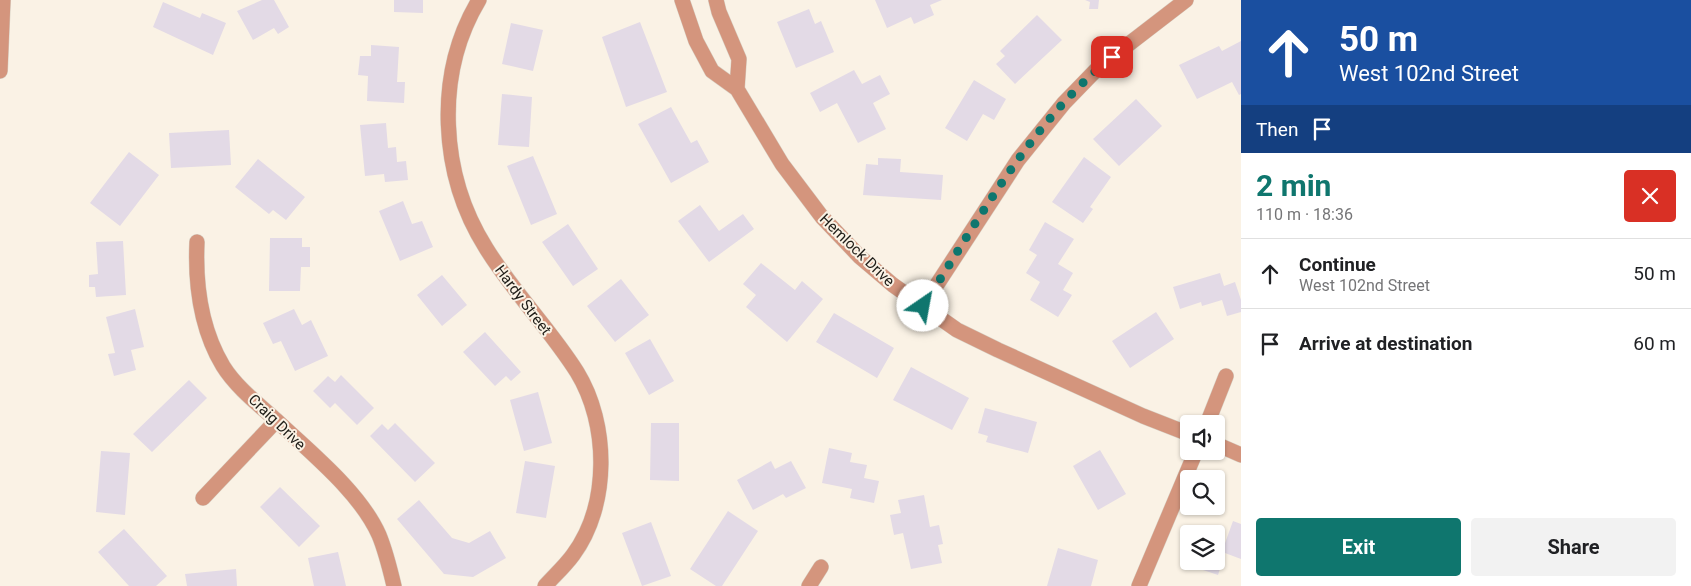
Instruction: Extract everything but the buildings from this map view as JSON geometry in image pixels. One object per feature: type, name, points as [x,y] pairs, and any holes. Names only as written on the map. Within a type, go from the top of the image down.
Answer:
[{"type":"street","points":[[0,71],[3,0]]},
{"type":"street","name":"Hardy Street","points":[[479,0],[466,27],[452,71],[448,133],[453,166],[466,210],[485,247],[577,372],[589,395],[599,435],[601,452],[597,497],[589,525],[574,555],[545,586]]},
{"type":"street","name":"Hemlock Drive","points":[[682,0],[696,41],[712,71],[737,89],[782,164],[822,217],[860,257],[893,285],[957,330],[1143,416],[1180,430]]},
{"type":"street","points":[[716,0],[719,12],[739,59],[737,89]]},
{"type":"street","points":[[923,306],[1018,160],[1064,103],[1099,67],[1180,1]]},
{"type":"street","name":"Craig Drive","points":[[196,242],[196,270],[200,300],[215,351],[224,368],[237,384],[360,504],[378,534],[394,586]]},
{"type":"street","points":[[1211,415],[1226,376]]},
{"type":"street","points":[[203,498],[276,421]]},
{"type":"street","points":[[1225,448],[1241,455]]},
{"type":"street","points":[[1139,586],[1192,460]]},
{"type":"street","points":[[809,586],[821,567]]},
{"type":"route","points":[[923,306],[1018,160],[1064,103],[1099,67],[1112,57]]}]
